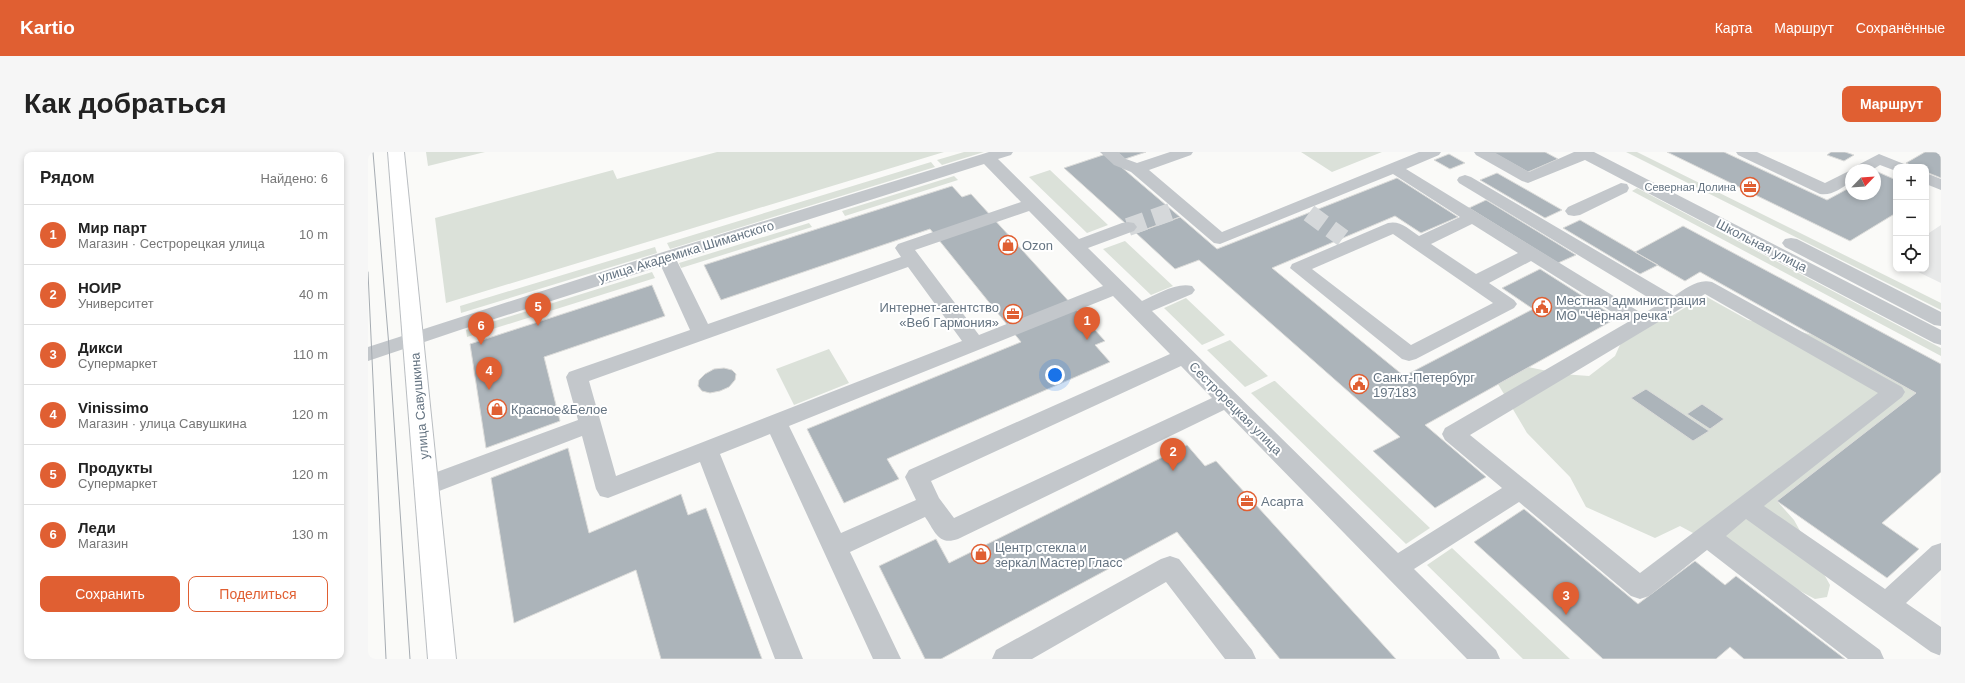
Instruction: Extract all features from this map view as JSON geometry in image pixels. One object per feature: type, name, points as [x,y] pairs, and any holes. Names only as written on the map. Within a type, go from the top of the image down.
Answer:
[{"type":"main road","name":"улица Савушкина","points":[[396,152],[442,659]]},
{"type":"street","points":[[1108,152],[1120,162],[1137,169],[1178,209],[1220,239],[1304,209],[1433,152]]},
{"type":"street","points":[[1137,169],[1185,152]]},
{"type":"street","points":[[1482,152],[1528,178],[1584,153]]},
{"type":"street","name":"Школьная улица","points":[[1611,152],[1941,320]]},
{"type":"street","points":[[1744,152],[1826,190],[1845,179]]},
{"type":"street","name":"Школьная улица","points":[[1584,153],[1941,338]]},
{"type":"street","name":"улица Академика Шиманского","points":[[368,354],[453,324],[996,155]]},
{"type":"street","name":"Сестрорецкая улица","points":[[996,155],[1032,204],[1486,659]]},
{"type":"street","points":[[1871,164],[1885,156],[1894,164]]},
{"type":"street","points":[[1433,192],[1465,180],[1501,163]]},
{"type":"street","points":[[1394,168],[1642,322]]},
{"type":"street","points":[[1929,179],[1941,185]]},
{"type":"street","points":[[1465,180],[1673,304]]},
{"type":"street","points":[[1574,211],[1621,188]]},
{"type":"street","points":[[975,344],[904,248],[1032,204]]},
{"type":"street","points":[[1418,243],[1474,217]]},
{"type":"street","points":[[1075,247],[1128,227]]},
{"type":"street","points":[[1394,227],[1418,243],[1507,304],[1409,354],[1299,268],[1348,241],[1394,227]]},
{"type":"street","points":[[1475,282],[1532,253]]},
{"type":"street","points":[[666,258],[702,333]]},
{"type":"street","points":[[912,259],[577,376],[608,489],[1116,288]]},
{"type":"street","points":[[1705,286],[1894,392],[1640,588],[1453,434],[1673,304],[1705,286]]},
{"type":"street","points":[[1138,310],[1185,290]]},
{"type":"street","points":[[1184,356],[917,477],[930,504],[949,532],[1228,400]]},
{"type":"street","points":[[776,423],[887,659]]},
{"type":"street","points":[[426,486],[590,424]]},
{"type":"street","points":[[707,450],[789,659]]},
{"type":"street","points":[[1395,568],[1520,489]]},
{"type":"street","points":[[834,548],[930,504]]},
{"type":"street","points":[[1746,506],[1941,643]]},
{"type":"street","points":[[1707,536],[1870,659]]},
{"type":"street","points":[[1886,604],[1941,554]]},
{"type":"street","points":[[1006,659],[1170,567],[1242,659]]},
{"type":"shaded area","points":[[426,152],[485,152],[428,166]]},
{"type":"shaded area","points":[[717,152],[944,152],[446,303],[435,218],[613,170],[617,179]]},
{"type":"shaded area","points":[[964,152],[984,152],[942,165],[937,160]]},
{"type":"shaded area","points":[[1301,152],[1382,152],[1332,172]]},
{"type":"shaded area","points":[[1626,152],[1637,152],[1941,303],[1941,310]]},
{"type":"shaded area","points":[[931,162],[935,167],[670,249],[667,243]]},
{"type":"shaded area","points":[[1050,170],[1108,225],[1087,233],[1029,177]]},
{"type":"shaded area","points":[[954,176],[958,180],[845,216],[842,211]]},
{"type":"shaded area","points":[[1637,188],[1941,348],[1941,356],[1632,191]]},
{"type":"shaded area","points":[[809,223],[812,227],[681,268],[679,263]]},
{"type":"shaded area","points":[[1941,225],[1941,283],[1918,272],[1929,272],[1929,233]]},
{"type":"shaded area","points":[[1125,241],[1173,286],[1151,295],[1103,249]]},
{"type":"shaded area","points":[[655,247],[657,253],[461,313],[460,306]]},
{"type":"shaded area","points":[[652,272],[655,278],[467,337],[466,330]]},
{"type":"shaded area","points":[[1705,296],[1748,320],[1775,325],[1816,336],[1916,393],[1777,501],[1794,520],[1830,585],[1827,597],[1815,599],[1680,526],[1655,538],[1586,507],[1570,477],[1527,433],[1498,384],[1528,367],[1562,374],[1589,376],[1615,356],[1623,338],[1653,316],[1671,316]]},
{"type":"shaded area","points":[[1186,298],[1225,335],[1202,345],[1164,308]]},
{"type":"shaded area","points":[[1230,340],[1268,376],[1245,387],[1207,350]]},
{"type":"shaded area","points":[[829,349],[849,383],[794,405],[776,369]]},
{"type":"shaded area","points":[[1274,381],[1430,528],[1406,544],[1251,393]]},
{"type":"shaded area","points":[[1452,548],[1570,659],[1523,659],[1427,565]]},
{"type":"building","points":[[1117,152],[1146,152],[1125,159]]},
{"type":"building","points":[[1492,152],[1545,152],[1558,159],[1528,172]]},
{"type":"building","points":[[1667,152],[1724,152],[1827,200],[1845,190],[1845,200],[1881,200],[1881,173],[1893,179],[1893,215],[1850,241]]},
{"type":"building","points":[[1831,152],[1845,152],[1854,155],[1844,161],[1827,155]]},
{"type":"building","points":[[1925,152],[1941,152],[1941,178],[1929,173],[1929,164],[1906,163]]},
{"type":"building","points":[[1106,154],[1180,217],[1136,233],[1064,168]]},
{"type":"building","points":[[1449,154],[1465,163],[1450,169],[1434,160]]},
{"type":"building","points":[[1497,173],[1562,210],[1545,218],[1480,180]]},
{"type":"building","points":[[1397,178],[1458,217],[1421,233],[1395,216],[1272,268],[1404,376],[1533,309],[1502,288],[1540,269],[1617,318],[1425,425],[1486,477],[1435,508],[1373,451],[1400,437],[1199,260],[1175,269],[1136,233],[1180,217],[1217,249]]},
{"type":"building","points":[[952,186],[962,197],[971,194],[1105,341],[1095,345],[1110,362],[887,459],[899,479],[844,503],[807,429],[1021,342],[930,229],[721,300],[704,265]]},
{"type":"building","points":[[1486,200],[1576,255],[1558,263],[1469,208]]},
{"type":"building","points":[[1580,220],[1658,265],[1640,274],[1563,228]]},
{"type":"building","points":[[1683,226],[1941,364],[1941,472],[1882,523],[1919,549],[1887,578],[1777,501],[1916,393],[1700,272],[1685,281],[1635,252]]},
{"type":"building","points":[[652,285],[665,316],[544,357],[560,421],[486,448],[470,344]]},
{"type":"building","points":[[724,368],[732,370],[736,374],[735,380],[729,387],[710,393],[702,391],[698,386],[699,380],[705,374],[714,369]]},
{"type":"building","points":[[1646,389],[1709,431],[1693,441],[1631,398]]},
{"type":"building","points":[[1702,404],[1724,419],[1710,429],[1687,414]]},
{"type":"building","points":[[1187,445],[1205,466],[1216,461],[1396,659],[1280,659],[1177,532],[941,659],[925,659],[879,566],[936,539],[949,563]]},
{"type":"building","points":[[568,448],[589,533],[681,494],[688,515],[706,508],[762,659],[661,659],[636,570],[514,623],[491,478]]},
{"type":"building","points":[[1524,509],[1638,604],[1695,561],[1725,585],[1736,576],[1845,659],[1744,659],[1730,647],[1716,659],[1603,659],[1474,542]]},
{"type":"tunnel","points":[[1128,227],[1173,211]]},
{"type":"tunnel","points":[[1309,213],[1343,238]]},
{"type":"tram line","points":[[373,152],[389,347],[410,659]]},
{"type":"tram line","points":[[368,272],[386,659]]},
{"type":"place","name":"Северная Долина","points":[[1750,187]]},
{"type":"place","name":"Ozon","points":[[1008,245]]},
{"type":"place","name":"Местная администрация МО \"Чёрная речка\"","points":[[1542,307]]},
{"type":"place","name":"Интернет-агентство «Веб Гармония»","points":[[1013,314]]},
{"type":"place","name":"Продукты","points":[[538,326]]},
{"type":"place","name":"Мир парт","points":[[1087,340]]},
{"type":"place","name":"Леди","points":[[481,345]]},
{"type":"place","name":"Санкт-Петербург 197183","points":[[1359,384]]},
{"type":"place","name":"Vinissimo","points":[[489,390]]},
{"type":"place","name":"Красное&Белое","points":[[497,409]]},
{"type":"place","name":"НОИР","points":[[1173,471]]},
{"type":"place","name":"Асарта","points":[[1247,501]]},
{"type":"place","name":"Центр стекла и зеркал Мастер Гласс","points":[[981,554]]},
{"type":"place","name":"Дикси","points":[[1566,615]]}]
